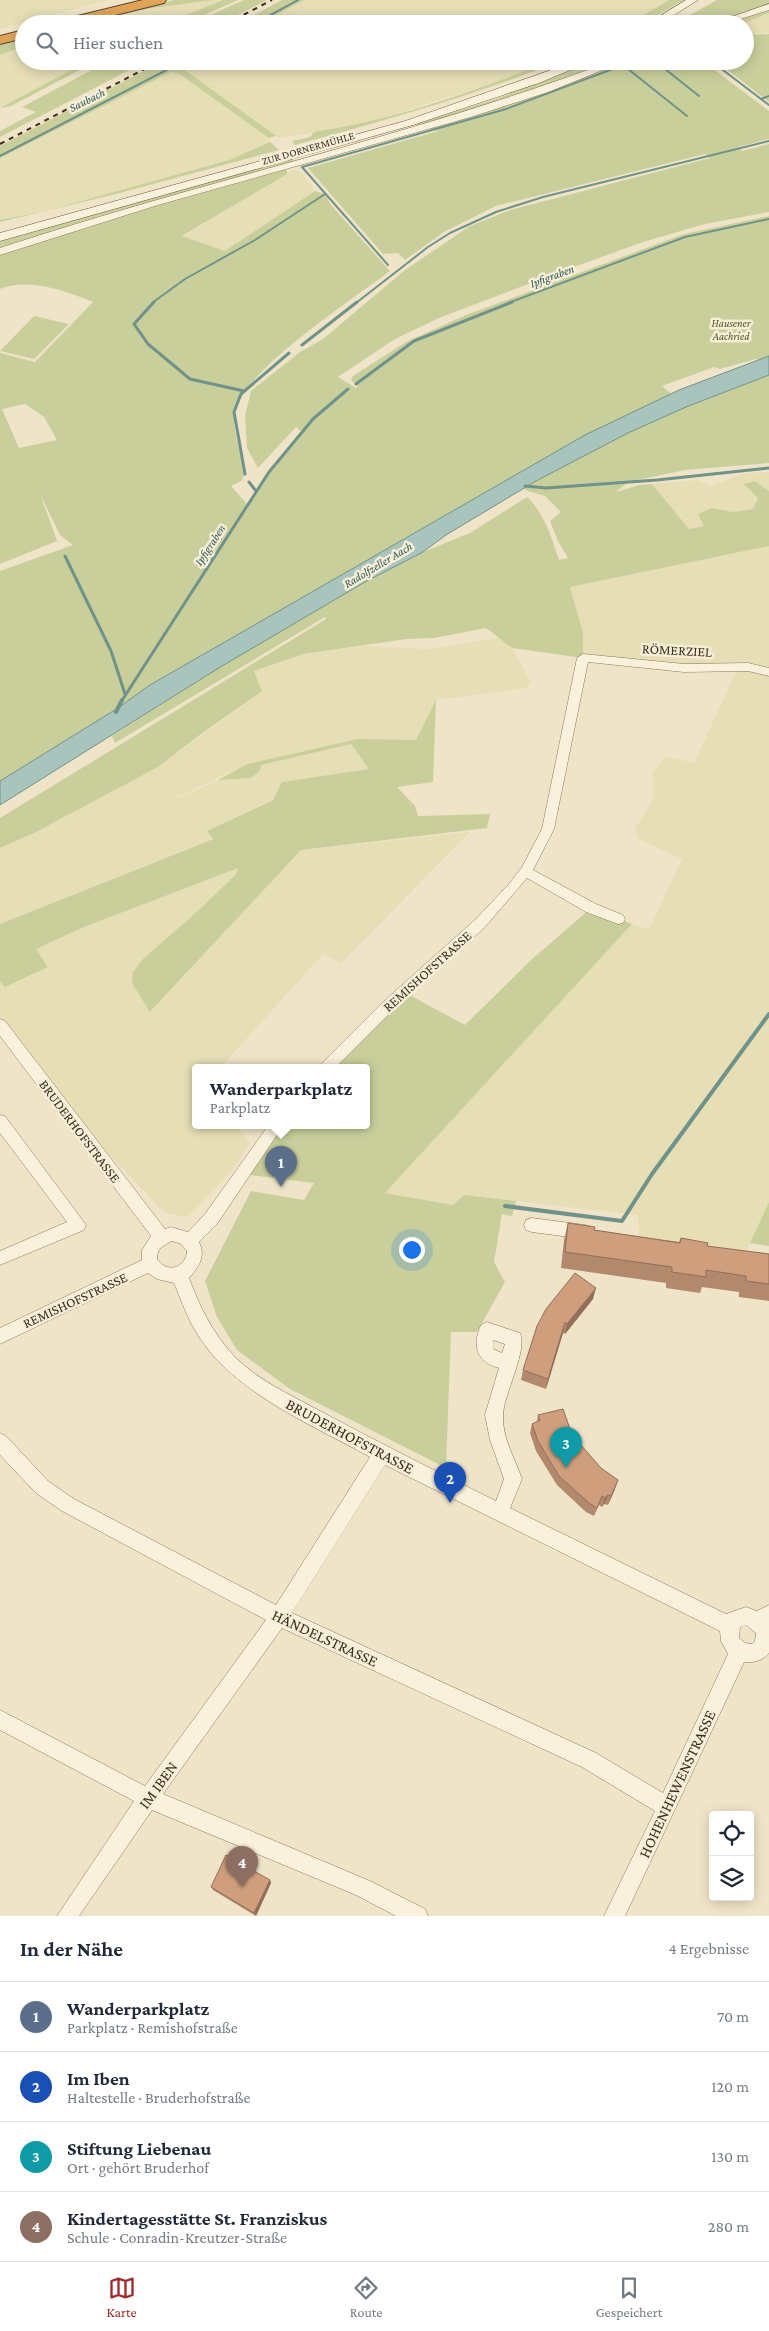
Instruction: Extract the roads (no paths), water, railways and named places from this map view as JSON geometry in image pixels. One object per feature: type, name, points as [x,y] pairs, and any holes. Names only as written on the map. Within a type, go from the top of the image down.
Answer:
[{"type":"highway","points":[[85,15],[139,0]]},
{"type":"highway","points":[[92,15],[159,0]]},
{"type":"highway","points":[[0,36],[15,32]]},
{"type":"highway","points":[[0,40],[15,36]]},
{"type":"main road","points":[[667,15],[693,0]]},
{"type":"main road","points":[[680,15],[705,0]]},
{"type":"main road","points":[[313,147],[477,96],[547,70]]},
{"type":"main road","points":[[0,237],[455,108],[562,70]]},
{"type":"main road","points":[[0,225],[282,156]]},
{"type":"street","points":[[745,15],[769,8]]},
{"type":"street","name":"ZUR DORNERMÜHLE","points":[[0,252],[81,225],[435,126],[570,82],[599,70]]},
{"type":"street","name":"RÖMERZIEL","points":[[583,658],[684,668],[748,667],[769,672]]},
{"type":"street","name":"REMISHOFSTRASSE","points":[[330,1064],[372,1022],[495,910],[540,850],[548,829],[583,658]]},
{"type":"street","points":[[525,871],[590,908],[618,919]]},
{"type":"street","name":"BRUDERHOFSTRASSE","points":[[0,1025],[161,1237]]},
{"type":"street","points":[[0,1121],[78,1225],[2,1253]]},
{"type":"street","points":[[190,1240],[211,1219],[274,1129]]},
{"type":"street","points":[[532,1225],[600,1234]]},
{"type":"street","points":[[171,1234],[182,1235],[190,1240],[194,1249],[194,1259],[188,1268],[179,1274],[167,1276],[157,1272],[150,1264],[148,1254],[152,1244],[161,1237],[171,1234]]},
{"type":"street","name":"REMISHOFSTRASSE","points":[[0,1336],[150,1264]]},
{"type":"street","name":"BRUDERHOFSTRASSE","points":[[179,1274],[198,1322],[229,1362],[276,1396],[382,1454],[730,1626]]},
{"type":"street","points":[[500,1512],[513,1479],[496,1430],[494,1414],[508,1363]]},
{"type":"street","name":"HÄNDELSTRASSE","points":[[0,1442],[42,1486],[68,1505],[279,1617],[589,1760],[667,1808]]},
{"type":"street","name":"IM IBEN","points":[[67,1916],[148,1798],[279,1617],[382,1454]]},
{"type":"street","points":[[746,1616],[764,1618],[767,1645],[754,1654],[746,1654],[739,1651],[732,1644],[729,1635],[733,1620],[746,1616]]},
{"type":"street","name":"HOHENHEWENSTRASSE","points":[[614,1916],[667,1808],[739,1651]]},
{"type":"street","points":[[0,1720],[148,1798],[363,1888],[418,1916]]},
{"type":"water","name":"Radolfzeller Aach","points":[[769,356],[769,375],[686,407],[628,433],[536,481],[446,535],[423,552],[365,582],[222,666],[0,805],[0,781],[118,708],[150,685],[585,435],[679,390]]},
{"type":"waterway","name":"Saubach","points":[[270,15],[298,0]]},
{"type":"waterway","name":"Saubach","points":[[0,156],[167,70]]},
{"type":"waterway","points":[[388,265],[302,167],[506,109],[610,70]]},
{"type":"waterway","points":[[629,70],[687,116]]},
{"type":"waterway","points":[[666,70],[699,96]]},
{"type":"waterway","points":[[723,70],[761,99]]},
{"type":"waterway","points":[[761,99],[769,96]]},
{"type":"waterway","points":[[761,99],[769,105]]},
{"type":"waterway","points":[[356,303],[428,247],[450,233],[496,212],[543,197],[769,141]]},
{"type":"waterway","points":[[152,303],[185,279],[255,240],[325,194]]},
{"type":"waterway","name":"Ipfigraben","points":[[508,303],[685,237],[769,219]]},
{"type":"waterway","points":[[154,302],[134,324],[148,344],[190,379],[244,391]]},
{"type":"waterway","points":[[302,345],[357,302]]},
{"type":"waterway","name":"Ipfigraben","points":[[356,384],[414,341],[512,302]]},
{"type":"waterway","points":[[245,474],[234,412],[241,394],[289,353]]},
{"type":"waterway","name":"Ipfigraben","points":[[121,702],[269,472],[313,419],[348,389]]},
{"type":"waterway","points":[[525,486],[546,488],[657,480],[769,468]]},
{"type":"waterway","points":[[249,482],[256,491]]},
{"type":"waterway","points":[[65,556],[111,651],[125,694]]},
{"type":"waterway","name":"Ipfigraben","points":[[116,712],[121,702]]},
{"type":"waterway","points":[[505,1206],[622,1221],[652,1174],[769,1014]]},
{"type":"railway","points":[[243,15],[272,0]]},
{"type":"railway","points":[[0,144],[143,70]]},
{"type":"place","name":"Wanderparkplatz","points":[[281,1187]]},
{"type":"place","name":"Stiftung Liebenau","points":[[566,1468]]},
{"type":"place","name":"Im Iben","points":[[450,1503]]},
{"type":"place","name":"Kindertagesstätte St. Franziskus","points":[[242,1887]]},
{"type":"park label","name":"Hausener Aachried","points":[[731,329]]}]
